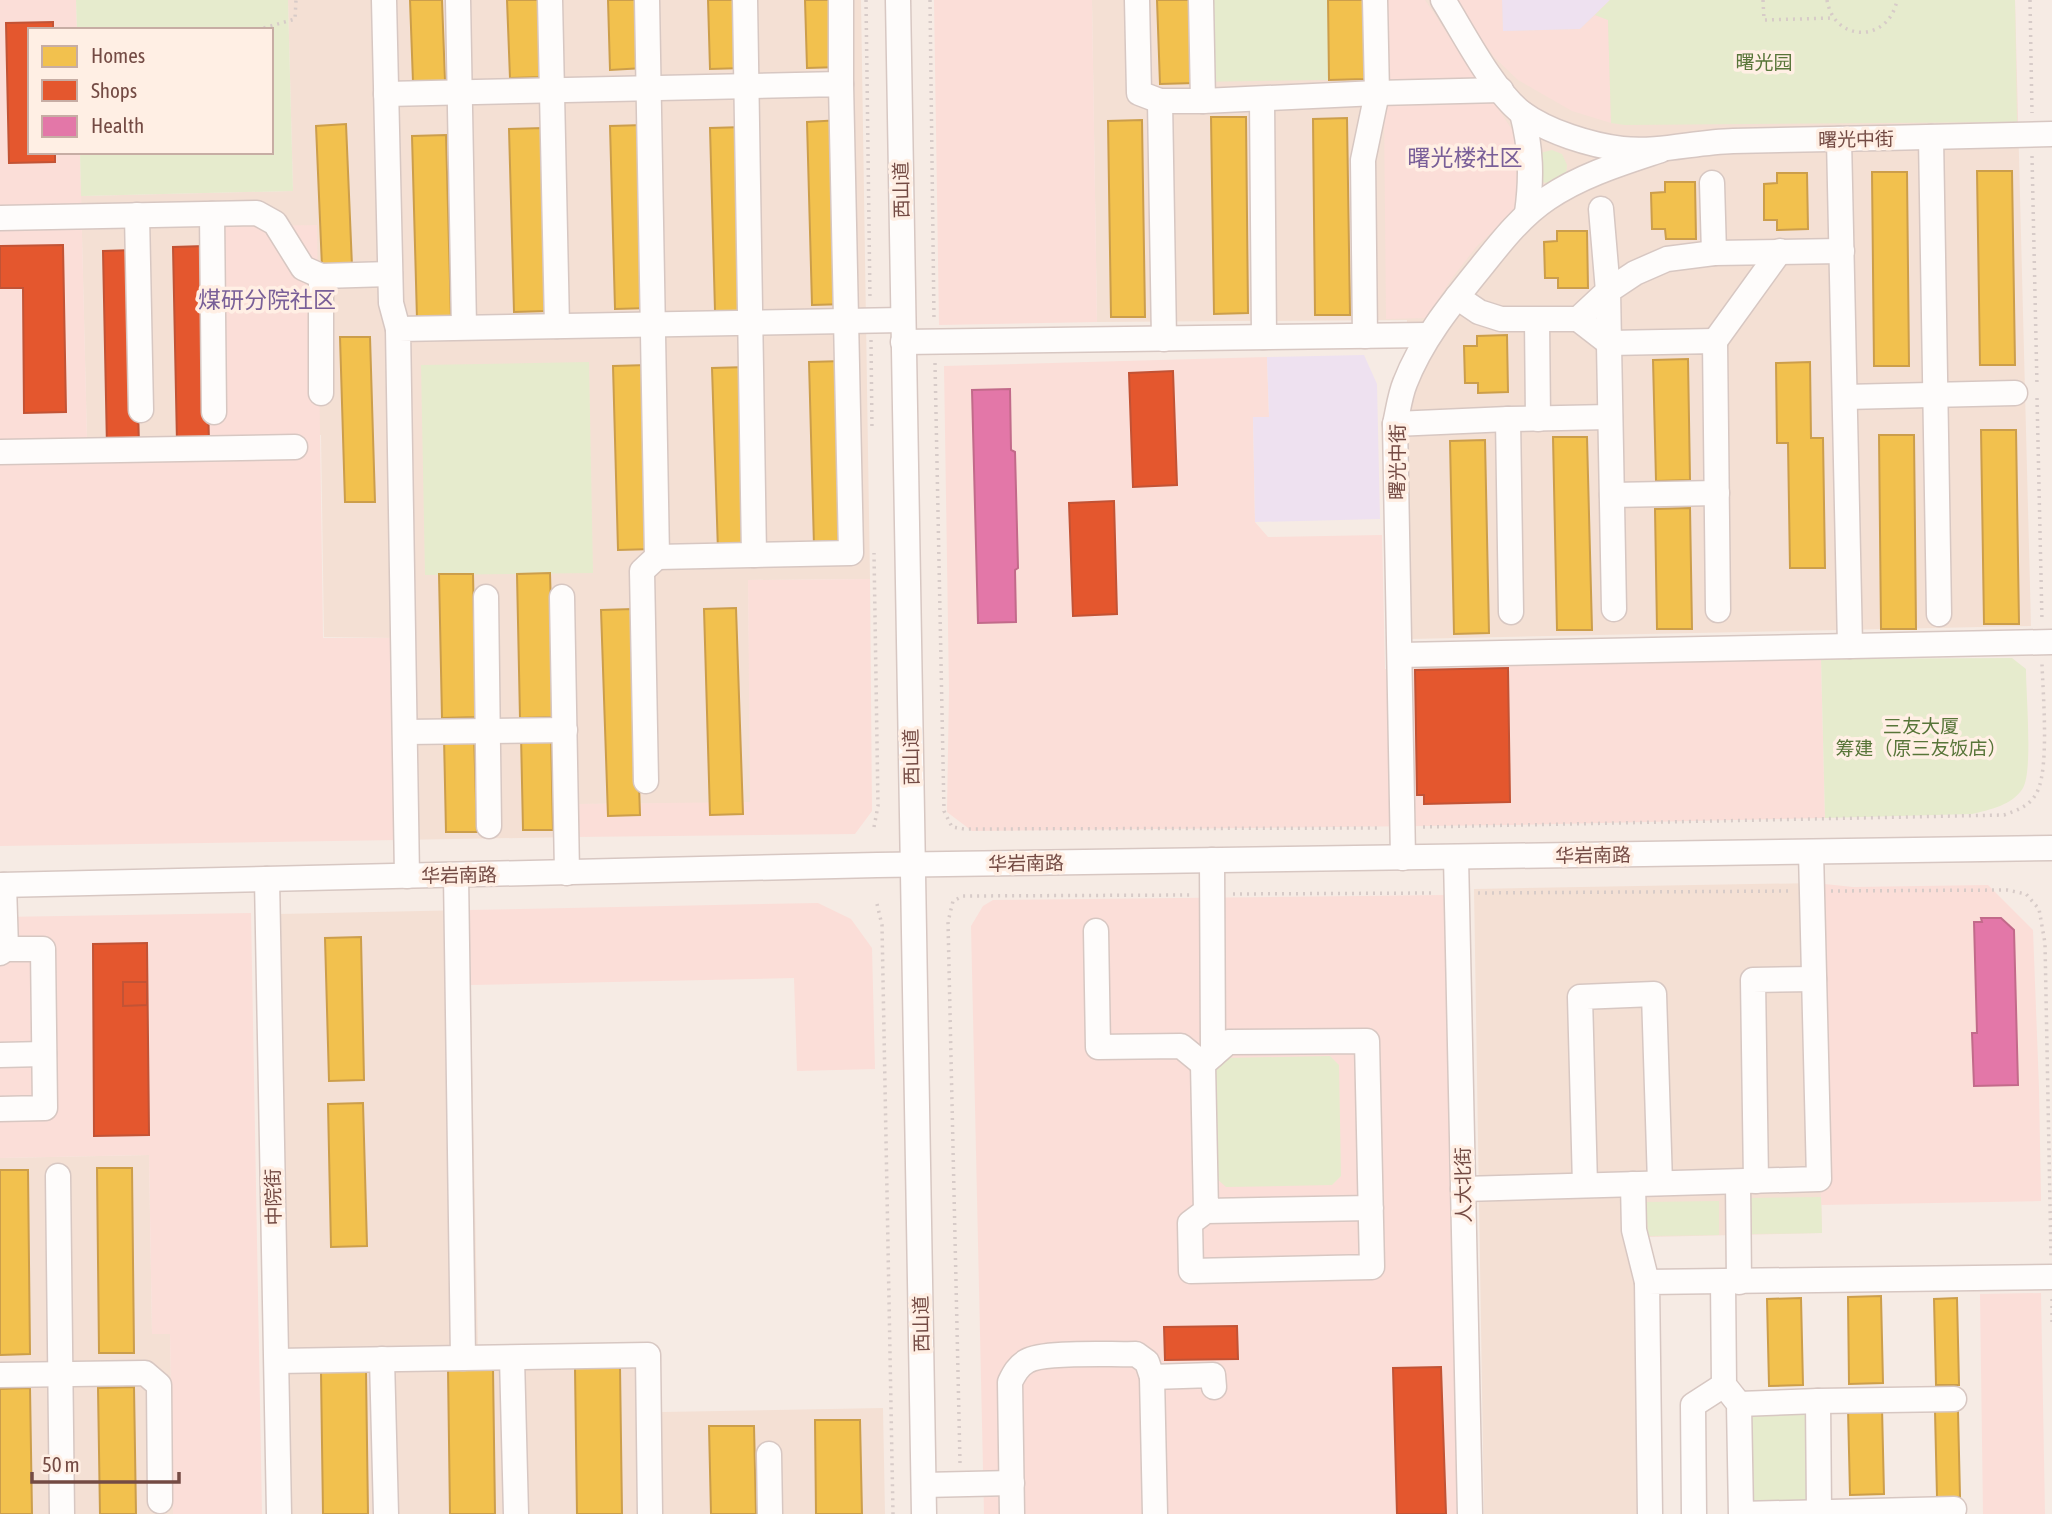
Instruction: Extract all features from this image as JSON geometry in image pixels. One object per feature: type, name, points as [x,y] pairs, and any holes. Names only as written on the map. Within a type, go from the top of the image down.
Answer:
[{"type":"street","points":[[384,0],[391,303],[398,329],[407,876]]},
{"type":"street","points":[[458,0],[464,327]]},
{"type":"street","points":[[550,0],[557,326]]},
{"type":"street","points":[[647,0],[657,557]]},
{"type":"street","points":[[745,0],[754,555]]},
{"type":"street","points":[[646,781],[642,571],[657,557],[851,553],[841,0]]},
{"type":"street","name":"西山道","points":[[898,0],[924,1514]]},
{"type":"street","points":[[1137,0],[1139,93],[1160,101],[1262,100],[1377,93],[1501,90]]},
{"type":"street","points":[[1201,0],[1203,101]]},
{"type":"street","points":[[1365,336],[1363,160],[1377,93],[1375,0]]},
{"type":"street","name":"曙光中街","points":[[1443,0],[1479,59],[1501,90],[1522,113],[1561,133],[1592,144],[1623,149],[1661,150],[1728,141],[2052,134]]},
{"type":"street","points":[[386,94],[841,84]]},
{"type":"street","points":[[1262,100],[1264,337]]},
{"type":"street","points":[[1160,101],[1164,339]]},
{"type":"street","points":[[1522,113],[1528,139],[1531,182],[1527,213]]},
{"type":"street","points":[[1931,137],[1939,614]]},
{"type":"street","points":[[1839,139],[1850,646]]},
{"type":"street","name":"曙光中街","points":[[1403,858],[1395,424],[1404,384],[1428,335],[1527,213],[1550,197],[1607,168],[1661,150]]},
{"type":"street","points":[[1713,183],[1714,253]]},
{"type":"street","points":[[1601,209],[1608,291],[1614,609]]},
{"type":"street","points":[[0,218],[257,213],[275,223],[303,268],[321,276],[390,274]]},
{"type":"street","points":[[212,214],[215,412]]},
{"type":"street","points":[[137,215],[141,410]]},
{"type":"street","points":[[1718,610],[1715,341],[1780,251]]},
{"type":"street","points":[[1578,319],[1608,291],[1635,273],[1667,259],[1714,253],[1842,251]]},
{"type":"street","points":[[321,276],[321,393]]},
{"type":"street","points":[[1457,297],[1479,312],[1501,319],[1578,319],[1609,343],[1715,341]]},
{"type":"street","points":[[1537,320],[1538,419]]},
{"type":"street","points":[[398,329],[871,321],[934,342],[1428,335]]},
{"type":"street","points":[[1845,397],[2015,393]]},
{"type":"street","points":[[1395,424],[1610,417]]},
{"type":"street","points":[[1508,419],[1511,612]]},
{"type":"street","points":[[0,452],[295,447]]},
{"type":"street","points":[[1612,495],[1717,493]]},
{"type":"street","points":[[486,597],[489,825]]},
{"type":"street","points":[[562,597],[567,873]]},
{"type":"street","points":[[1400,655],[2052,642]]},
{"type":"street","points":[[405,733],[565,730]]},
{"type":"street","name":"华岩南路","points":[[2,885],[912,865],[2052,848]]},
{"type":"street","points":[[1463,1189],[1819,1179],[1811,852]]},
{"type":"street","name":"人大北街","points":[[1456,857],[1470,1514]]},
{"type":"street","points":[[1206,1211],[1212,860]]},
{"type":"street","points":[[456,875],[463,1358]]},
{"type":"street","name":"中院街","points":[[267,879],[279,1514]]},
{"type":"street","points":[[0,1109],[46,1108],[43,949],[3,951],[2,885]]},
{"type":"street","points":[[1096,931],[1098,1047],[1181,1046],[1208,1060]]},
{"type":"street","points":[[1814,979],[1753,980],[1747,1181],[1731,1282],[1732,1395],[1741,1514],[1954,1509]]},
{"type":"street","points":[[1585,1185],[1580,996],[1654,995],[1660,1183]]},
{"type":"street","points":[[1208,1060],[1228,1042],[1367,1041],[1371,1208],[1371,1267],[1191,1271],[1189,1223],[1206,1211],[1371,1208]]},
{"type":"street","points":[[0,1055],[44,1054]]},
{"type":"street","points":[[58,1176],[62,1514]]},
{"type":"street","points":[[1633,1184],[1634,1230],[1647,1282],[1650,1514]]},
{"type":"street","points":[[1647,1282],[2052,1277]]},
{"type":"street","points":[[1012,1514],[1010,1382],[1016,1370],[1028,1361],[1044,1356],[1136,1354],[1147,1362],[1153,1377],[1155,1514]]},
{"type":"street","points":[[277,1361],[648,1355],[650,1514]]},
{"type":"street","points":[[512,1358],[516,1514]]},
{"type":"street","points":[[382,1359],[386,1514]]},
{"type":"street","points":[[0,1376],[145,1373],[159,1385],[160,1501]]},
{"type":"street","points":[[1153,1377],[1213,1376],[1214,1387]]},
{"type":"street","points":[[1694,1514],[1693,1405],[1732,1395],[1818,1401],[1954,1399]]},
{"type":"street","points":[[1818,1401],[1819,1512]]},
{"type":"street","points":[[769,1454],[770,1514]]},
{"type":"street","points":[[924,1485],[1012,1483]]},
{"type":"path","points":[[264,28],[295,19],[296,0]]},
{"type":"path","points":[[866,0],[872,432]]},
{"type":"path","points":[[930,0],[944,811],[952,827],[1402,828],[2004,816],[2025,807],[2038,791]]},
{"type":"path","points":[[1763,0],[1764,20],[1833,18]]},
{"type":"path","points":[[1827,0],[1833,18],[1841,26],[1864,33],[1876,30],[1886,23],[1893,14],[1897,0]]},
{"type":"path","points":[[874,543],[878,806],[874,827]]},
{"type":"path","points":[[961,1485],[948,922],[953,901],[963,896],[2007,890],[2026,894],[2039,909],[2045,943],[2052,1323]]},
{"type":"path","points":[[877,904],[882,925],[893,1514]]},
{"type":"shaded area","points":[[0,0],[76,0],[77,28],[28,28],[28,154],[80,154],[87,439],[206,437],[202,227],[317,225],[323,638],[395,638],[398,840],[0,846]]},
{"type":"shaded area","points":[[288,0],[861,0],[870,579],[748,580],[751,803],[576,804],[576,837],[398,840],[395,638],[324,637],[321,435],[87,439],[81,196],[293,191]]},
{"type":"shaded area","points":[[934,0],[1092,0],[1097,322],[939,325]]},
{"type":"shaded area","points":[[1092,0],[2015,0],[2031,626],[1410,639],[1407,320],[1097,322]]},
{"type":"shaded area","points":[[1383,0],[1425,0],[1515,134],[1518,208],[1477,246],[1426,318],[1386,319]]},
{"type":"shaded area","points":[[1454,0],[1502,0],[1503,31],[1580,29],[1595,15],[1608,20],[1611,123],[1572,111],[1518,80],[1494,57]]},
{"type":"shaded area","points":[[1502,0],[1610,0],[1580,29],[1503,31]]},
{"type":"shaded area","points":[[1364,355],[1377,384],[1380,519],[1255,522],[1253,417],[1269,417],[1267,357]]},
{"type":"shaded area","points":[[1267,357],[1269,417],[1253,418],[1255,522],[1268,537],[1382,535],[1385,669],[1821,659],[1825,818],[1513,825],[972,831],[947,812],[949,691],[944,366]]},
{"type":"shaded area","points":[[870,579],[872,811],[855,834],[576,837],[576,804],[750,802],[748,580]]},
{"type":"shaded area","points":[[1815,883],[1822,1233],[1648,1237],[1653,1514],[1484,1514],[1474,889]]},
{"type":"shaded area","points":[[1815,883],[1853,887],[1988,885],[2033,930],[2041,1201],[1821,1205]]},
{"type":"shaded area","points":[[1447,895],[1459,1514],[984,1514],[971,926],[983,906],[993,900]]},
{"type":"shaded area","points":[[818,903],[851,919],[872,948],[875,1069],[797,1071],[794,978],[471,985],[469,910]]},
{"type":"shaded area","points":[[469,910],[478,1354],[660,1351],[662,1412],[883,1408],[885,1514],[290,1514],[279,914]]},
{"type":"shaded area","points":[[251,913],[262,1514],[173,1514],[170,1334],[152,1334],[149,1155],[0,1158],[0,917]]},
{"type":"shaded area","points":[[149,1155],[152,1333],[170,1333],[173,1514],[0,1514],[0,1158]]},
{"type":"shaded area","points":[[2041,1293],[2045,1514],[1983,1514],[1980,1294]]},
{"type":"green space","points":[[76,0],[288,0],[293,191],[81,196],[80,154],[273,154],[273,28],[77,28]]},
{"type":"green space","points":[[1193,0],[1328,0],[1329,80],[1194,82]]},
{"type":"green space","name":"曙光园","points":[[1610,0],[2015,0],[2017,122],[1611,123],[1608,20],[1595,15]]},
{"type":"green space","points":[[1552,150],[1562,154],[1567,165],[1566,175],[1553,184],[1542,182],[1538,178],[1540,153]]},
{"type":"green space","points":[[589,362],[593,573],[425,575],[421,365]]},
{"type":"green space","name":"三友大厦 筹建（原三友饭店）","points":[[2012,658],[2026,669],[2028,766],[2019,794],[2000,806],[1972,814],[1825,818],[1821,659]]},
{"type":"green space","points":[[1330,1056],[1339,1065],[1341,1176],[1332,1185],[1226,1187],[1216,1178],[1215,1067],[1224,1058]]},
{"type":"green space","points":[[1821,1197],[1822,1233],[1752,1234],[1751,1198]]},
{"type":"green space","points":[[1719,1201],[1719,1235],[1648,1236],[1646,1202]]},
{"type":"green space","points":[[1812,1410],[1813,1501],[1753,1502],[1752,1411]]},
{"type":"building: Homes","points":[[410,0],[442,0],[445,81],[413,82]]},
{"type":"building: Homes","points":[[507,0],[540,0],[542,77],[510,78]]},
{"type":"building: Homes","points":[[608,0],[642,0],[644,68],[610,70]]},
{"type":"building: Homes","points":[[708,0],[742,0],[744,68],[710,69]]},
{"type":"building: Homes","points":[[805,0],[839,0],[841,67],[807,68]]},
{"type":"building: Homes","points":[[1157,0],[1193,0],[1195,83],[1160,84]]},
{"type":"building: Homes","points":[[1328,0],[1364,0],[1365,79],[1329,80]]},
{"type":"building: Homes","points":[[1211,117],[1246,117],[1248,313],[1214,314]]},
{"type":"building: Homes","points":[[1347,118],[1350,315],[1315,315],[1313,119]]},
{"type":"building: Homes","points":[[841,120],[846,304],[812,305],[807,122]]},
{"type":"building: Homes","points":[[1142,120],[1145,317],[1111,317],[1108,121]]},
{"type":"building: Homes","points":[[346,124],[352,266],[322,267],[316,126]]},
{"type":"building: Homes","points":[[644,125],[649,308],[615,309],[610,126]]},
{"type":"building: Homes","points":[[744,127],[750,311],[715,311],[710,128]]},
{"type":"building: Homes","points":[[543,128],[548,311],[514,312],[509,129]]},
{"type":"building: Homes","points":[[446,135],[451,318],[417,319],[412,136]]},
{"type":"building: Homes","points":[[1977,171],[2012,171],[2015,365],[1980,365]]},
{"type":"building: Homes","points":[[1872,172],[1907,172],[1909,366],[1874,366]]},
{"type":"building: Homes","points":[[1777,173],[1807,173],[1808,229],[1777,230],[1777,220],[1764,220],[1764,184],[1777,183]]},
{"type":"building: Homes","points":[[1665,182],[1695,182],[1696,239],[1666,239],[1665,229],[1652,229],[1651,193],[1665,192]]},
{"type":"building: Homes","points":[[1557,231],[1587,231],[1588,288],[1558,288],[1558,278],[1545,278],[1544,242],[1557,241]]},
{"type":"building: Homes","points":[[1507,335],[1508,392],[1478,393],[1478,383],[1465,383],[1464,346],[1477,346],[1477,336]]},
{"type":"building: Homes","points":[[340,337],[370,337],[375,502],[345,502]]},
{"type":"building: Homes","points":[[1688,359],[1690,480],[1656,481],[1653,360]]},
{"type":"building: Homes","points":[[843,361],[849,545],[814,546],[809,362]]},
{"type":"building: Homes","points":[[1810,362],[1811,438],[1823,438],[1825,568],[1790,568],[1788,443],[1777,443],[1776,363]]},
{"type":"building: Homes","points":[[648,365],[653,549],[618,550],[613,366]]},
{"type":"building: Homes","points":[[747,367],[751,550],[718,551],[712,368]]},
{"type":"building: Homes","points":[[1981,430],[2016,430],[2019,624],[1984,624]]},
{"type":"building: Homes","points":[[1879,435],[1914,435],[1916,629],[1881,629]]},
{"type":"building: Homes","points":[[1553,437],[1587,437],[1592,630],[1557,630]]},
{"type":"building: Homes","points":[[1485,440],[1489,633],[1454,634],[1450,441]]},
{"type":"building: Homes","points":[[1690,508],[1692,629],[1657,629],[1655,509]]},
{"type":"building: Homes","points":[[550,573],[554,717],[520,718],[517,574]]},
{"type":"building: Homes","points":[[439,574],[473,574],[476,717],[442,718]]},
{"type":"building: Homes","points":[[736,608],[743,814],[710,815],[704,609]]},
{"type":"building: Homes","points":[[633,609],[640,815],[608,816],[601,610]]},
{"type":"building: Homes","points":[[551,734],[553,830],[523,830],[521,735]]},
{"type":"building: Homes","points":[[474,736],[477,832],[446,832],[444,737]]},
{"type":"building: Homes","points":[[361,937],[364,1080],[329,1081],[325,938]]},
{"type":"building: Homes","points":[[363,1103],[367,1246],[331,1247],[328,1104]]},
{"type":"building: Homes","points":[[97,1168],[132,1168],[134,1353],[99,1353]]},
{"type":"building: Homes","points":[[0,1170],[28,1170],[30,1354],[0,1355]]},
{"type":"building: Homes","points":[[1881,1296],[1883,1383],[1849,1384],[1848,1297]]},
{"type":"building: Homes","points":[[1801,1298],[1803,1385],[1769,1386],[1767,1299]]},
{"type":"building: Homes","points":[[1957,1298],[1959,1385],[1936,1385],[1934,1299]]},
{"type":"building: Homes","points":[[620,1367],[622,1514],[577,1514],[575,1368]]},
{"type":"building: Homes","points":[[493,1368],[495,1514],[450,1514],[448,1369]]},
{"type":"building: Homes","points":[[366,1371],[368,1514],[323,1514],[321,1372]]},
{"type":"building: Homes","points":[[134,1387],[136,1514],[100,1514],[98,1388]]},
{"type":"building: Homes","points":[[30,1388],[32,1514],[0,1514],[0,1389]]},
{"type":"building: Homes","points":[[1882,1407],[1884,1494],[1850,1495],[1848,1408]]},
{"type":"building: Homes","points":[[1935,1411],[1958,1411],[1960,1497],[1937,1497]]},
{"type":"building: Homes","points":[[815,1420],[860,1420],[862,1514],[816,1514]]},
{"type":"building: Homes","points":[[709,1426],[754,1426],[756,1514],[711,1514]]},
{"type":"building: Shops","points":[[53,22],[53,28],[28,28],[28,154],[55,154],[55,162],[9,163],[6,23]]},
{"type":"building: Shops","points":[[63,245],[66,412],[24,413],[23,288],[0,288],[0,246]]},
{"type":"building: Shops","points":[[204,246],[209,442],[177,443],[173,247]]},
{"type":"building: Shops","points":[[134,250],[139,446],[107,447],[103,251]]},
{"type":"building: Shops","points":[[1173,371],[1177,485],[1133,487],[1129,373]]},
{"type":"building: Shops","points":[[1114,501],[1117,614],[1073,616],[1069,503]]},
{"type":"building: Shops","points":[[1508,668],[1510,802],[1424,804],[1424,795],[1417,795],[1415,670]]},
{"type":"building: Shops","points":[[147,943],[149,1135],[94,1136],[93,944]]},
{"type":"building: Shops","points":[[123,982],[147,982],[147,1005],[123,1006]]},
{"type":"building: Shops","points":[[1237,1326],[1238,1359],[1165,1360],[1164,1327]]},
{"type":"building: Shops","points":[[1441,1367],[1446,1514],[1397,1514],[1393,1368]]},
{"type":"building: Health","points":[[1010,389],[1011,450],[1015,452],[1018,568],[1015,570],[1016,622],[978,623],[972,390]]},
{"type":"building: Health","points":[[1981,918],[2001,918],[2014,930],[2018,1085],[1974,1086],[1972,1033],[1977,1033],[1974,922],[1982,922]]},
{"type":"district","name":"曙光楼社区","points":[[1465,158]]},
{"type":"district","name":"煤研分院社区","points":[[267,300]]}]
